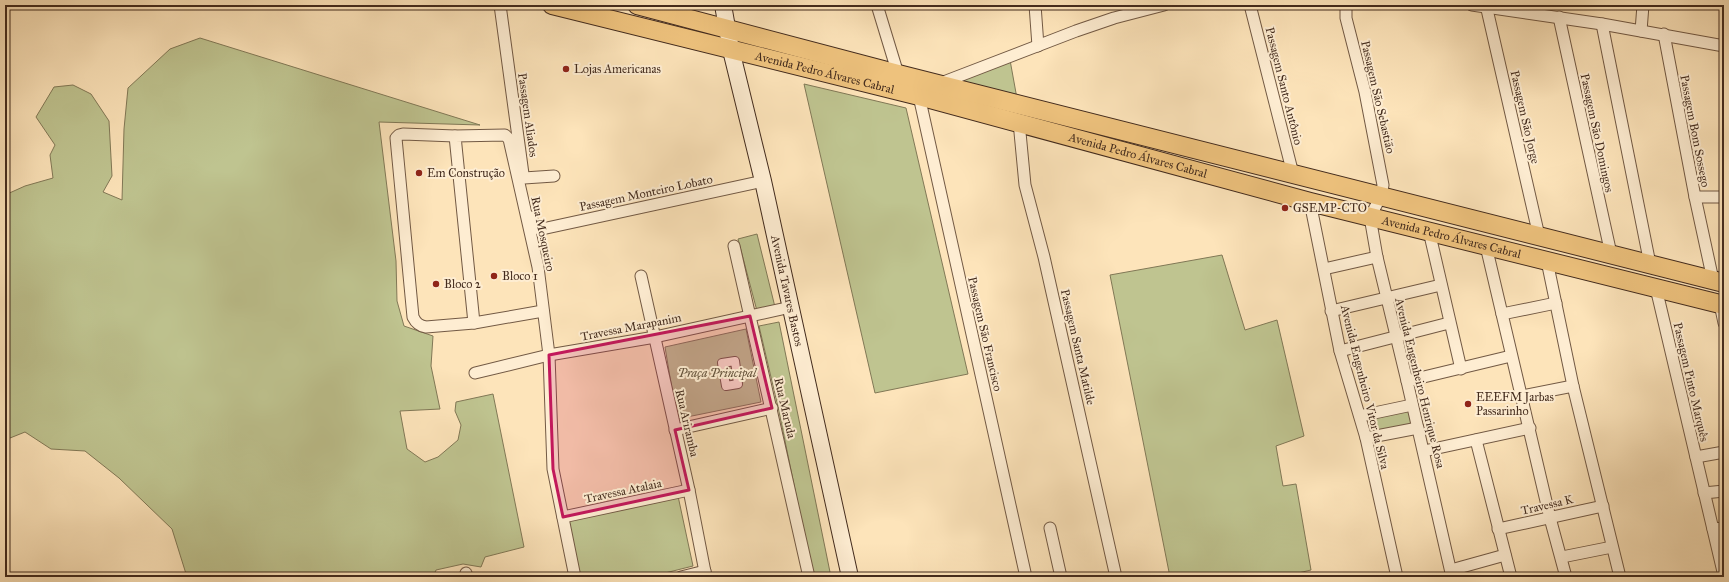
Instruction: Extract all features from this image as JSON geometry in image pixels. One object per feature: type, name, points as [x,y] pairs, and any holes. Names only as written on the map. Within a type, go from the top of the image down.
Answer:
[{"type":"main road","name":"Avenida Pedro Álvares Cabral","points":[[552,5],[919,96],[1310,202],[1722,304]]},
{"type":"main road","name":"Avenida Pedro Álvares Cabral","points":[[637,5],[898,74],[941,83],[1293,174],[1719,281]]},
{"type":"main road","name":"Avenida Tavares Bastos","points":[[723,5],[850,577]]},
{"type":"street","name":"Passagem Aliados","points":[[500,5],[524,178],[532,223],[535,228]]},
{"type":"street","points":[[878,5],[898,74]]},
{"type":"street","points":[[1035,5],[1038,46]]},
{"type":"street","points":[[941,83],[1114,18],[1164,5]]},
{"type":"street","name":"Passagem Santo Antônio","points":[[1250,5],[1293,174]]},
{"type":"street","name":"Passagem São Sebastião","points":[[1346,5],[1346,18],[1365,92],[1381,167],[1383,185],[1381,196]]},
{"type":"street","points":[[1472,5],[1664,34],[1724,46]]},
{"type":"street","points":[[1641,31],[1644,5]]},
{"type":"street","name":"Passagem São Jorge","points":[[1486,6],[1539,236]]},
{"type":"street","name":"Passagem São Domingos","points":[[1558,17],[1611,254]]},
{"type":"street","points":[[1602,24],[1650,264]]},
{"type":"street","name":"Passagem Bom Sossego","points":[[1664,34],[1695,198],[1719,281]]},
{"type":"street","name":"Passagem São Francisco","points":[[919,96],[1026,577]]},
{"type":"street","name":"Passagem Santa Matilde","points":[[1019,122],[1025,185],[1044,257],[1116,577]]},
{"type":"street","name":"Rua Mosqueiro","points":[[474,323],[420,326],[413,317],[396,138],[403,134],[455,136],[505,135],[509,139],[538,266],[549,355],[553,469],[575,577]]},
{"type":"street","points":[[455,136],[474,323],[543,311]]},
{"type":"street","points":[[524,178],[554,176]]},
{"type":"street","name":"Passagem Monteiro Lobato","points":[[535,228],[542,229],[763,181]]},
{"type":"street","points":[[1370,217],[1381,196]]},
{"type":"street","points":[[1695,198],[1724,197]]},
{"type":"street","name":"Avenida Engenheiro Vitor da Silva","points":[[1310,202],[1340,351],[1366,438],[1397,577]]},
{"type":"street","name":"Avenida Engenheiro Henrique Rosa","points":[[1370,217],[1386,298],[1424,451],[1452,573]]},
{"type":"street","points":[[1429,231],[1461,369]]},
{"type":"street","name":"Rua Maruda","points":[[734,246],[772,408],[809,577]]},
{"type":"street","points":[[1486,246],[1550,518],[1562,557],[1566,577]]},
{"type":"street","points":[[1324,269],[1377,257]]},
{"type":"street","points":[[1547,261],[1573,386],[1620,577]]},
{"type":"street","name":"Rua Ariramba","points":[[642,276],[706,574]]},
{"type":"street","points":[[1331,311],[1441,286]]},
{"type":"street","name":"Passagem Pinto Marquês","points":[[1656,288],[1704,493],[1718,529],[1723,570]]},
{"type":"street","points":[[1502,314],[1556,303]]},
{"type":"street","points":[[1722,304],[1724,323]]},
{"type":"street","name":"Travessa Marapanim","points":[[475,373],[549,355],[655,337],[791,307]]},
{"type":"street","points":[[1340,351],[1450,323]]},
{"type":"street","points":[[1407,381],[1511,356]]},
{"type":"street","points":[[1522,396],[1573,386]]},
{"type":"street","points":[[1360,416],[1412,405]]},
{"type":"street","points":[[675,430],[772,408]]},
{"type":"street","points":[[1366,438],[1418,428]]},
{"type":"street","points":[[1424,451],[1530,428]]},
{"type":"street","points":[[1476,440],[1511,577]]},
{"type":"street","points":[[1696,457],[1724,452]]},
{"type":"street","name":"Travessa Atalaia","points":[[563,517],[689,490]]},
{"type":"street","points":[[1704,493],[1724,491]]},
{"type":"street","name":"Travessa K","points":[[1498,529],[1603,506]]},
{"type":"street","points":[[1050,528],[1060,577]]},
{"type":"street","points":[[1562,557],[1612,547]]},
{"type":"street","points":[[1452,573],[1505,555]]},
{"type":"street","points":[[681,577],[706,574]]},
{"type":"highlighted area","points":[[750,316],[772,408],[675,430],[689,490],[563,517],[553,469],[549,355]]},
{"type":"green space","points":[[200,38],[480,125],[379,122],[396,261],[397,301],[404,326],[433,336],[431,366],[440,409],[400,411],[407,449],[425,462],[438,457],[458,440],[461,425],[455,411],[456,402],[493,394],[524,547],[485,557],[481,567],[463,564],[436,570],[433,577],[187,577],[172,529],[119,478],[85,451],[51,449],[25,432],[5,440],[5,195],[25,186],[53,178],[50,155],[55,145],[36,117],[54,87],[73,85],[91,94],[109,121],[112,176],[103,192],[122,200],[124,129],[128,88],[170,49]]},
{"type":"green space","points":[[1010,60],[1018,104],[941,83]]},
{"type":"green space","points":[[804,84],[906,108],[968,374],[875,393]]},
{"type":"green space","points":[[757,234],[775,307],[757,311],[738,239]]},
{"type":"green space","points":[[1222,255],[1245,330],[1277,320],[1304,436],[1276,446],[1283,486],[1296,484],[1311,570],[1281,577],[1170,577],[1110,275]]},
{"type":"green space","points":[[779,322],[831,577],[813,577],[778,407],[759,326]]},
{"type":"green space","name":"Praça Principal","points":[[746,329],[761,402],[677,419],[665,347]]},
{"type":"green space","points":[[1409,408],[1414,425],[1371,433],[1367,418]]},
{"type":"green space","points":[[678,496],[693,566],[649,577],[579,577],[569,520]]},
{"type":"place","name":"Lojas Americanas","points":[[566,69]]},
{"type":"place","name":"Em Construção","points":[[419,173]]},
{"type":"place","name":"GSEMP-CTO","points":[[1285,208]]},
{"type":"place","name":"Bloco 1","points":[[494,276]]},
{"type":"place","name":"Bloco 2","points":[[436,284]]},
{"type":"place","name":"EEEFM Jarbas Passarinho","points":[[1468,404]]}]
